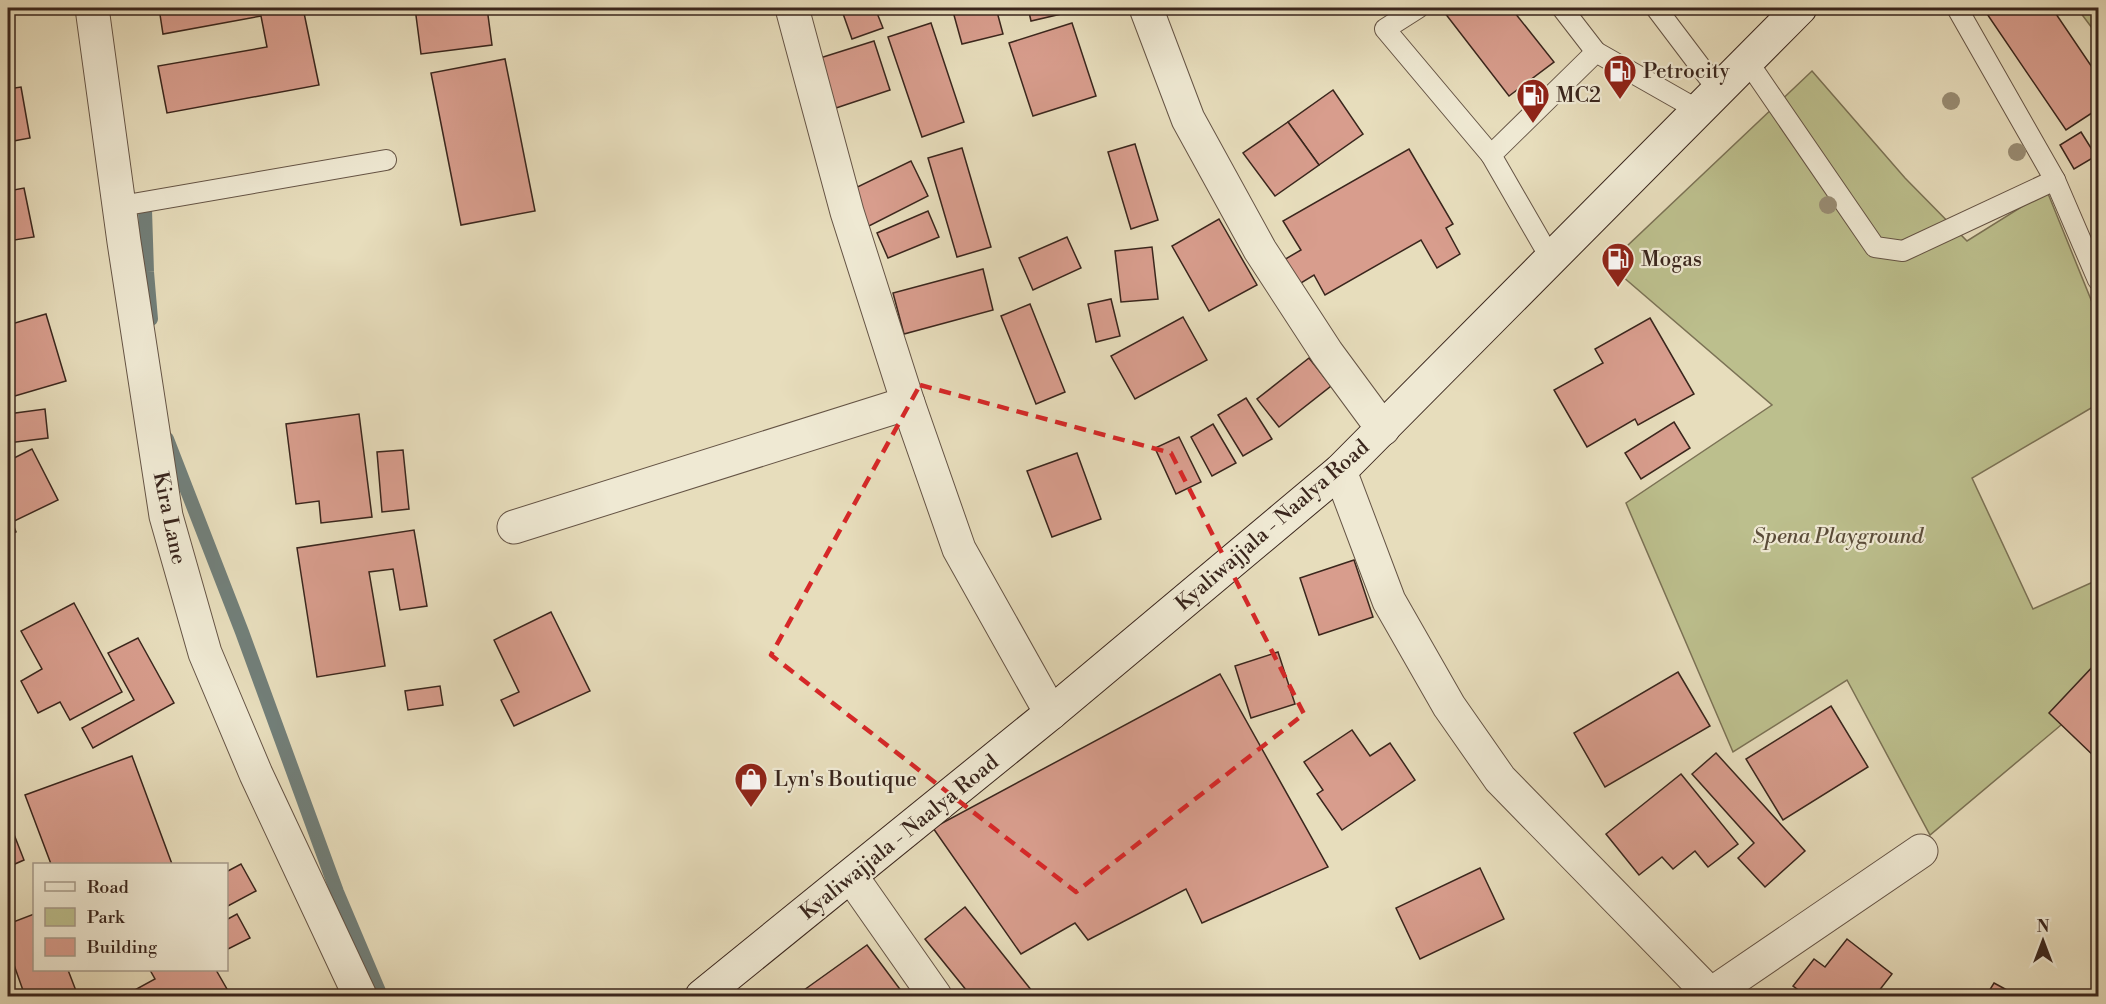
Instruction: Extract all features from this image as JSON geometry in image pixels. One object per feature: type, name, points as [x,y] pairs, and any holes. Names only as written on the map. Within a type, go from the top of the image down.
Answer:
[{"type":"street","name":"Kira Lane","points":[[92,8],[121,206],[124,242],[166,516],[205,653],[256,774],[360,996]]},
{"type":"street","points":[[792,8],[847,212],[908,403],[959,549],[1051,713]]},
{"type":"street","points":[[1146,8],[1188,118],[1260,250],[1327,352],[1383,429]]},
{"type":"street","name":"Kyaliwajjala - Naalya Road","points":[[702,996],[1051,713],[1340,471],[1800,8]]},
{"type":"street","points":[[514,527],[908,403]]},
{"type":"street","points":[[1340,471],[1389,601],[1449,706],[1500,780],[1711,996],[1921,851]]},
{"type":"street","points":[[851,876],[935,996]]},
{"type":"lane","points":[[1418,8],[1385,29],[1491,154],[1551,259]]},
{"type":"lane","points":[[1562,8],[1596,52],[1708,100]]},
{"type":"lane","points":[[1656,8],[1708,100]]},
{"type":"lane","points":[[1957,8],[2055,180],[2096,269]]},
{"type":"lane","points":[[1491,154],[1596,52]]},
{"type":"lane","points":[[1748,62],[1875,247],[1903,251],[2055,180]]},
{"type":"lane","points":[[121,206],[386,160]]},
{"type":"highlighted area","points":[[920,385],[1171,453],[1304,714],[1076,892],[771,655]]},
{"type":"green space","points":[[2077,8],[2098,8],[2098,36]]},
{"type":"green space","name":"Spena Playground","points":[[1812,71],[1905,178],[1967,241],[2047,191],[2098,317],[2098,404],[1972,478],[2033,609],[2093,582],[2098,591],[2098,694],[1930,835],[1847,680],[1733,752],[1626,503],[1772,405],[1608,264]]},
{"type":"building","points":[[159,8],[303,8],[319,85],[167,113],[158,66],[267,47],[261,16],[163,34]]},
{"type":"building","points":[[415,8],[450,8],[451,14],[461,13],[461,8],[487,8],[492,45],[421,54]]},
{"type":"building","points":[[841,8],[875,8],[883,28],[852,39]]},
{"type":"building","points":[[952,8],[996,8],[1003,34],[962,44]]},
{"type":"building","points":[[1028,8],[1087,8],[1031,21]]},
{"type":"building","points":[[1441,8],[1511,8],[1554,62],[1509,96]]},
{"type":"building","points":[[1983,8],[2052,8],[2098,76],[2098,109],[2066,130]]},
{"type":"building","points":[[931,23],[964,122],[922,137],[888,37]]},
{"type":"building","points":[[1072,23],[1096,96],[1033,116],[1009,43]]},
{"type":"building","points":[[874,41],[890,90],[836,108],[820,58]]},
{"type":"building","points":[[505,59],[535,211],[461,225],[431,73]]},
{"type":"building","points":[[21,87],[30,138],[8,142],[8,89]]},
{"type":"building","points":[[1333,90],[1363,134],[1319,165],[1288,122]]},
{"type":"building","points":[[1288,122],[1319,165],[1275,196],[1243,153]]},
{"type":"building","points":[[2081,132],[2096,156],[2074,169],[2060,145]]},
{"type":"building","points":[[1135,144],[1158,220],[1131,229],[1108,152]]},
{"type":"building","points":[[962,148],[991,247],[957,257],[928,158]]},
{"type":"building","points":[[1409,149],[1453,224],[1446,228],[1460,254],[1437,268],[1421,240],[1325,295],[1314,275],[1296,286],[1282,261],[1301,250],[1283,221]]},
{"type":"building","points":[[911,161],[928,196],[867,227],[849,191]]},
{"type":"building","points":[[24,188],[34,237],[8,241],[8,191]]},
{"type":"building","points":[[928,211],[939,237],[888,258],[877,233]]},
{"type":"building","points":[[1219,219],[1257,285],[1209,311],[1172,246]]},
{"type":"building","points":[[1067,237],[1081,268],[1033,290],[1019,258]]},
{"type":"building","points":[[1152,247],[1158,299],[1121,302],[1115,251]]},
{"type":"building","points":[[983,269],[993,310],[904,334],[893,293]]},
{"type":"building","points":[[1111,299],[1120,336],[1096,342],[1088,304]]},
{"type":"building","points":[[1030,304],[1065,392],[1036,404],[1001,316]]},
{"type":"building","points":[[46,314],[66,381],[8,398],[8,325]]},
{"type":"building","points":[[1183,317],[1207,360],[1135,399],[1111,356]]},
{"type":"building","points":[[1650,318],[1694,394],[1638,425],[1635,419],[1587,447],[1554,390],[1603,363],[1595,349]]},
{"type":"building","points":[[1309,358],[1331,386],[1279,427],[1257,399]]},
{"type":"building","points":[[1246,398],[1272,439],[1243,456],[1218,415]]},
{"type":"building","points":[[45,409],[48,438],[8,443],[8,414]]},
{"type":"building","points":[[359,414],[372,517],[321,523],[319,501],[296,504],[286,424]]},
{"type":"building","points":[[1674,422],[1690,448],[1641,479],[1625,453]]},
{"type":"building","points":[[1213,424],[1236,463],[1212,476],[1191,437]]},
{"type":"building","points":[[1179,437],[1201,482],[1176,494],[1155,448]]},
{"type":"building","points":[[32,449],[58,500],[12,522],[16,532],[8,536],[8,461]]},
{"type":"building","points":[[403,450],[409,509],[382,512],[377,452]]},
{"type":"building","points":[[1077,453],[1101,519],[1052,537],[1027,471]]},
{"type":"building","points":[[414,530],[427,606],[400,610],[393,569],[369,572],[385,666],[317,677],[297,548]]},
{"type":"building","points":[[1354,560],[1373,617],[1319,635],[1300,578]]},
{"type":"building","points":[[74,603],[122,692],[70,720],[60,702],[38,713],[21,681],[42,669],[21,631]]},
{"type":"building","points":[[551,612],[590,691],[514,726],[501,700],[519,692],[494,640]]},
{"type":"building","points":[[138,638],[174,703],[93,748],[82,728],[134,700],[108,653]]},
{"type":"building","points":[[1278,652],[1295,704],[1251,718],[1235,666]]},
{"type":"building","points":[[2098,661],[2098,760],[2049,713]]},
{"type":"building","points":[[1678,672],[1710,726],[1605,787],[1574,733]]},
{"type":"building","points":[[1220,674],[1328,867],[1202,923],[1186,889],[1088,940],[1075,923],[1021,954],[933,828]]},
{"type":"building","points":[[440,686],[443,705],[408,710],[405,691]]},
{"type":"building","points":[[1831,706],[1868,767],[1783,820],[1746,759]]},
{"type":"building","points":[[1352,730],[1370,756],[1390,743],[1415,780],[1342,830],[1317,794],[1323,790],[1304,762]]},
{"type":"building","points":[[1716,753],[1805,851],[1765,887],[1738,858],[1754,843],[1692,774]]},
{"type":"building","points":[[132,756],[172,863],[51,863],[25,795]]},
{"type":"building","points":[[1681,774],[1738,844],[1708,867],[1695,851],[1673,869],[1662,857],[1639,875],[1606,834]]},
{"type":"building","points":[[8,819],[24,860],[8,867]]},
{"type":"building","points":[[241,864],[256,891],[228,906],[228,871]]},
{"type":"building","points":[[1480,868],[1504,919],[1420,959],[1396,908]]},
{"type":"building","points":[[965,907],[1036,996],[971,996],[925,939]]},
{"type":"building","points":[[33,914],[33,971],[68,971],[78,996],[25,996],[8,948],[8,924]]},
{"type":"building","points":[[237,914],[250,938],[228,949],[228,919]]},
{"type":"building","points":[[1847,939],[1892,974],[1875,996],[1807,996],[1793,986],[1814,959],[1825,967]]},
{"type":"building","points":[[867,945],[905,996],[797,995]]},
{"type":"building","points":[[151,971],[217,971],[231,996],[133,996],[131,992],[155,979]]},
{"type":"building","points":[[1994,983],[2018,996],[1986,996]]},
{"type":"waterway","points":[[145,210],[151,319]]},
{"type":"waterway","points":[[167,439],[242,632],[337,892],[381,996]]},
{"type":"place","name":"Petrocity","points":[[1620,100]]},
{"type":"place","name":"MC2","points":[[1533,124]]},
{"type":"place","name":"Mogas","points":[[1618,288]]},
{"type":"place","name":"Lyn's Boutique","points":[[751,808]]}]
